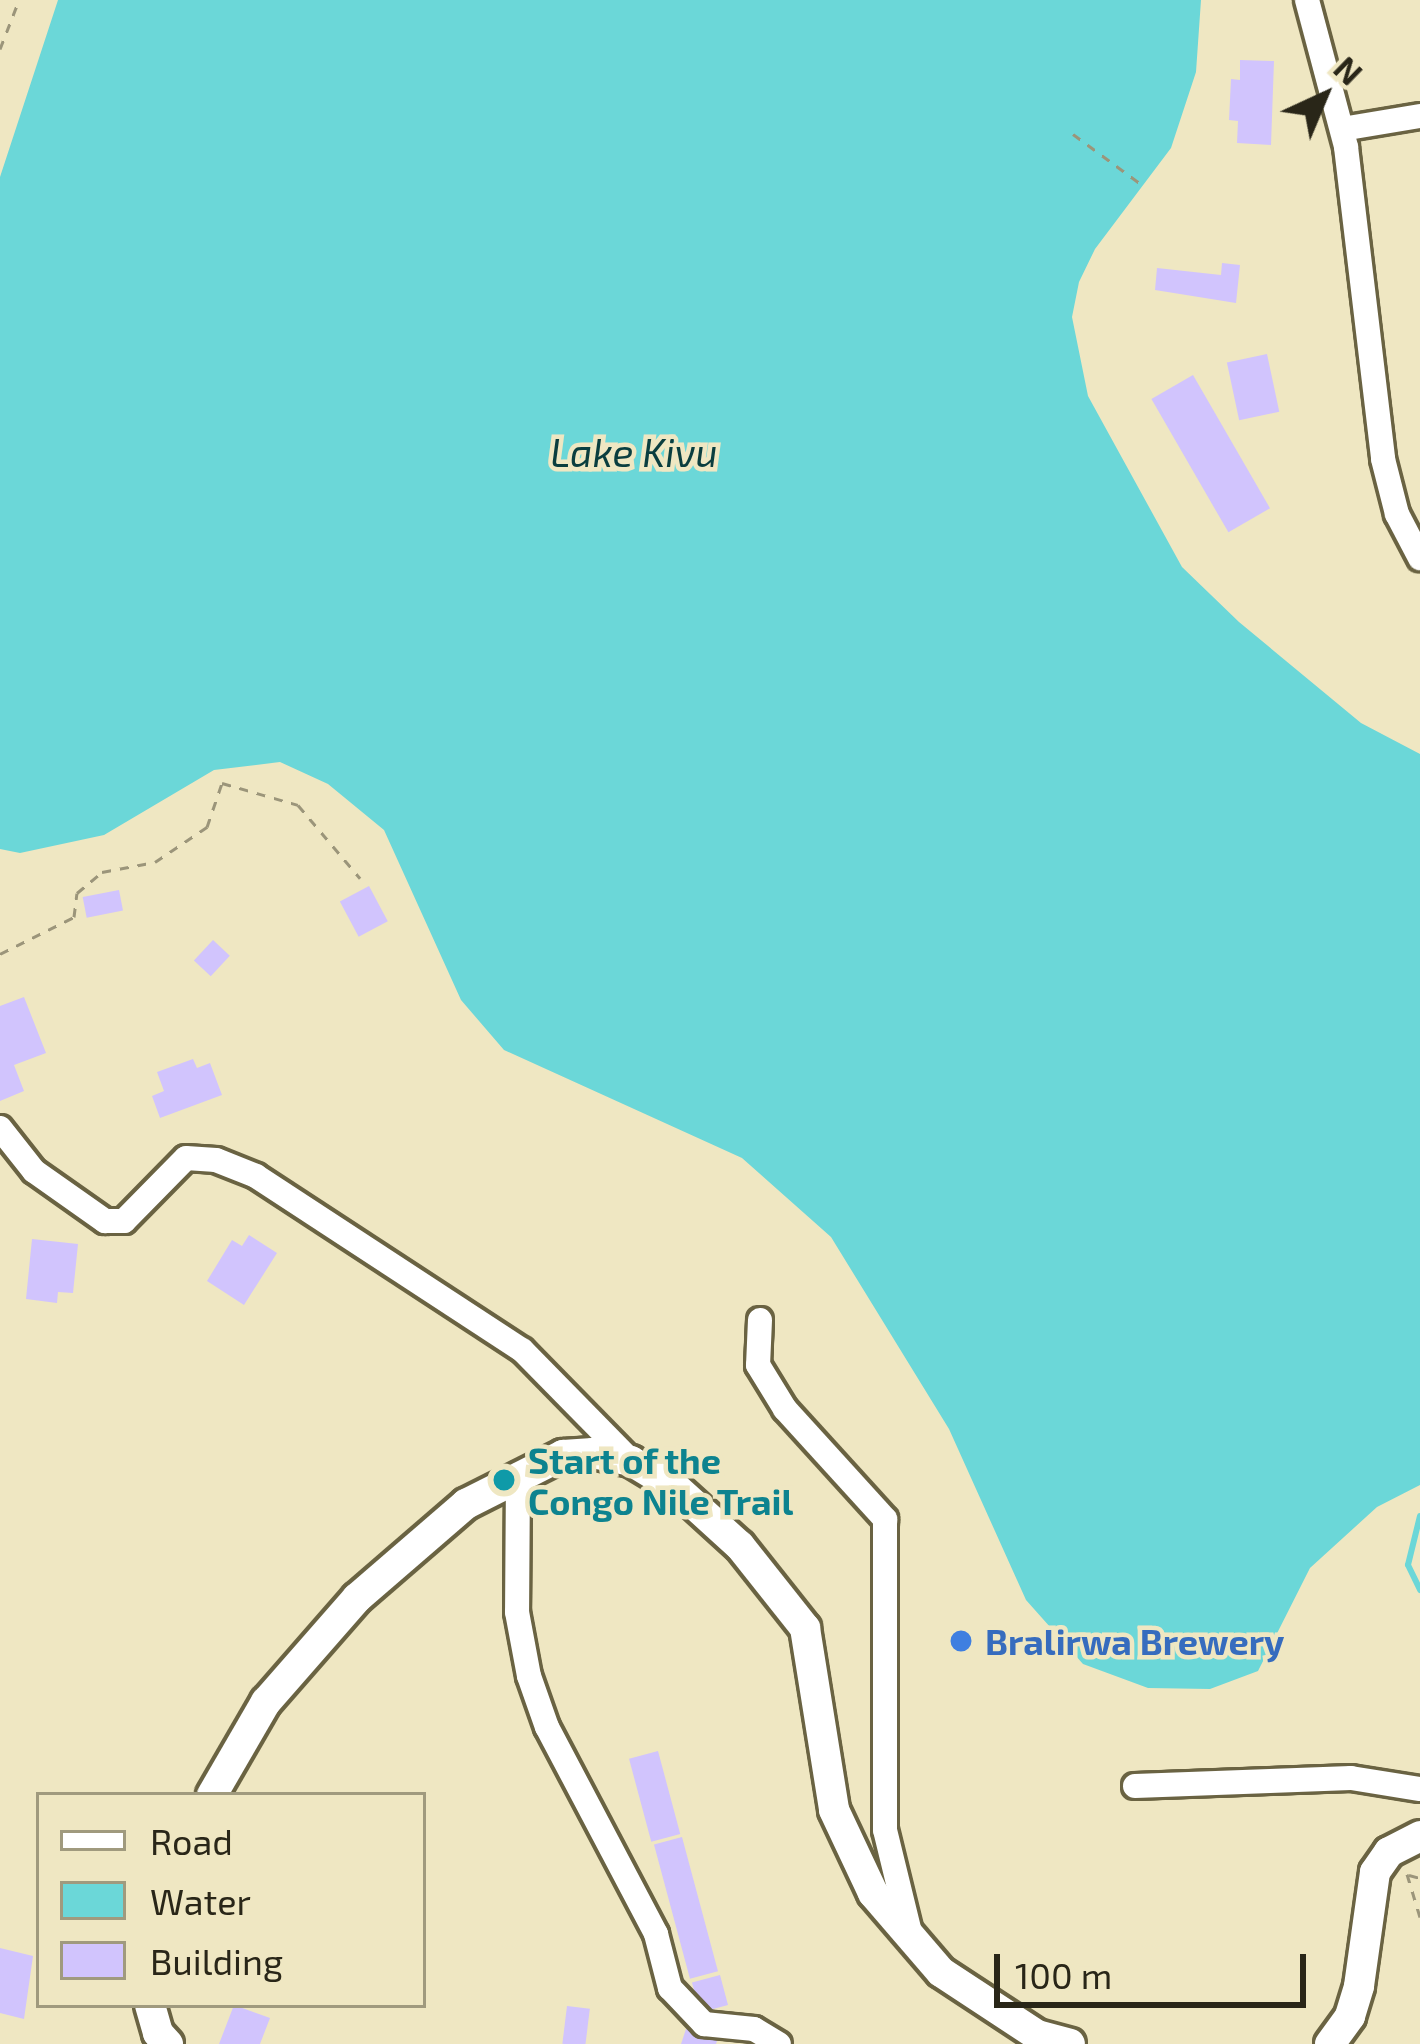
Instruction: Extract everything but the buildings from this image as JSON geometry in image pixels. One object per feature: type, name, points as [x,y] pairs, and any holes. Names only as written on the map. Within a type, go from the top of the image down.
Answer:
[{"type":"main road","points":[[214,1792],[266,1702],[357,1598],[466,1504],[563,1455],[593,1453],[631,1461],[676,1488],[740,1546],[805,1628],[834,1810],[873,1893],[941,1972],[1037,2035],[1070,2044]]},
{"type":"main road","points":[[1330,2044],[1350,2016],[1359,1986],[1376,1873],[1389,1852],[1415,1851]]},
{"type":"main road","points":[[151,2008],[158,2033],[168,2044]]},
{"type":"street","points":[[1307,0],[1342,129],[1383,458],[1397,514],[1420,558]]},
{"type":"street","points":[[1342,129],[1420,116]]},
{"type":"street","points":[[0,1128],[34,1171],[105,1221],[124,1221],[186,1158],[216,1160],[256,1176],[522,1350],[631,1461]]},
{"type":"street","points":[[760,1319],[758,1364],[785,1409],[886,1520],[886,1830],[912,1939]]},
{"type":"street","points":[[518,1475],[517,1612],[529,1676],[547,1727],[656,1934],[670,1988],[704,2024],[754,2029],[779,2044]]},
{"type":"street","points":[[1135,1786],[1351,1778],[1420,1790]]},
{"type":"path","points":[[0,50],[19,0]]},
{"type":"path","points":[[1073,134],[1145,188]]},
{"type":"path","points":[[0,954],[74,917],[76,893],[101,872],[155,862],[207,827],[222,783],[298,805],[360,878]]},
{"type":"path","points":[[1415,1851],[1407,1875],[1420,1917]]},
{"type":"path","points":[[1407,1875],[1420,1878]]},
{"type":"water","name":"Lake Kivu","points":[[58,0],[1201,0],[1196,72],[1171,148],[1095,249],[1079,282],[1072,317],[1088,396],[1182,567],[1239,622],[1361,723],[1420,754],[1420,1485],[1377,1507],[1310,1568],[1258,1671],[1210,1689],[1148,1688],[1083,1664],[1026,1600],[949,1429],[831,1237],[742,1158],[504,1050],[461,1000],[384,830],[328,784],[280,762],[214,770],[104,835],[20,853],[0,849],[0,177]]},
{"type":"waterway","points":[[1420,1516],[1408,1565],[1420,1590]]},
{"type":"place","name":"Start of the Congo Nile Trail","points":[[504,1480]]},
{"type":"place","name":"Bralirwa Brewery","points":[[961,1641]]}]
